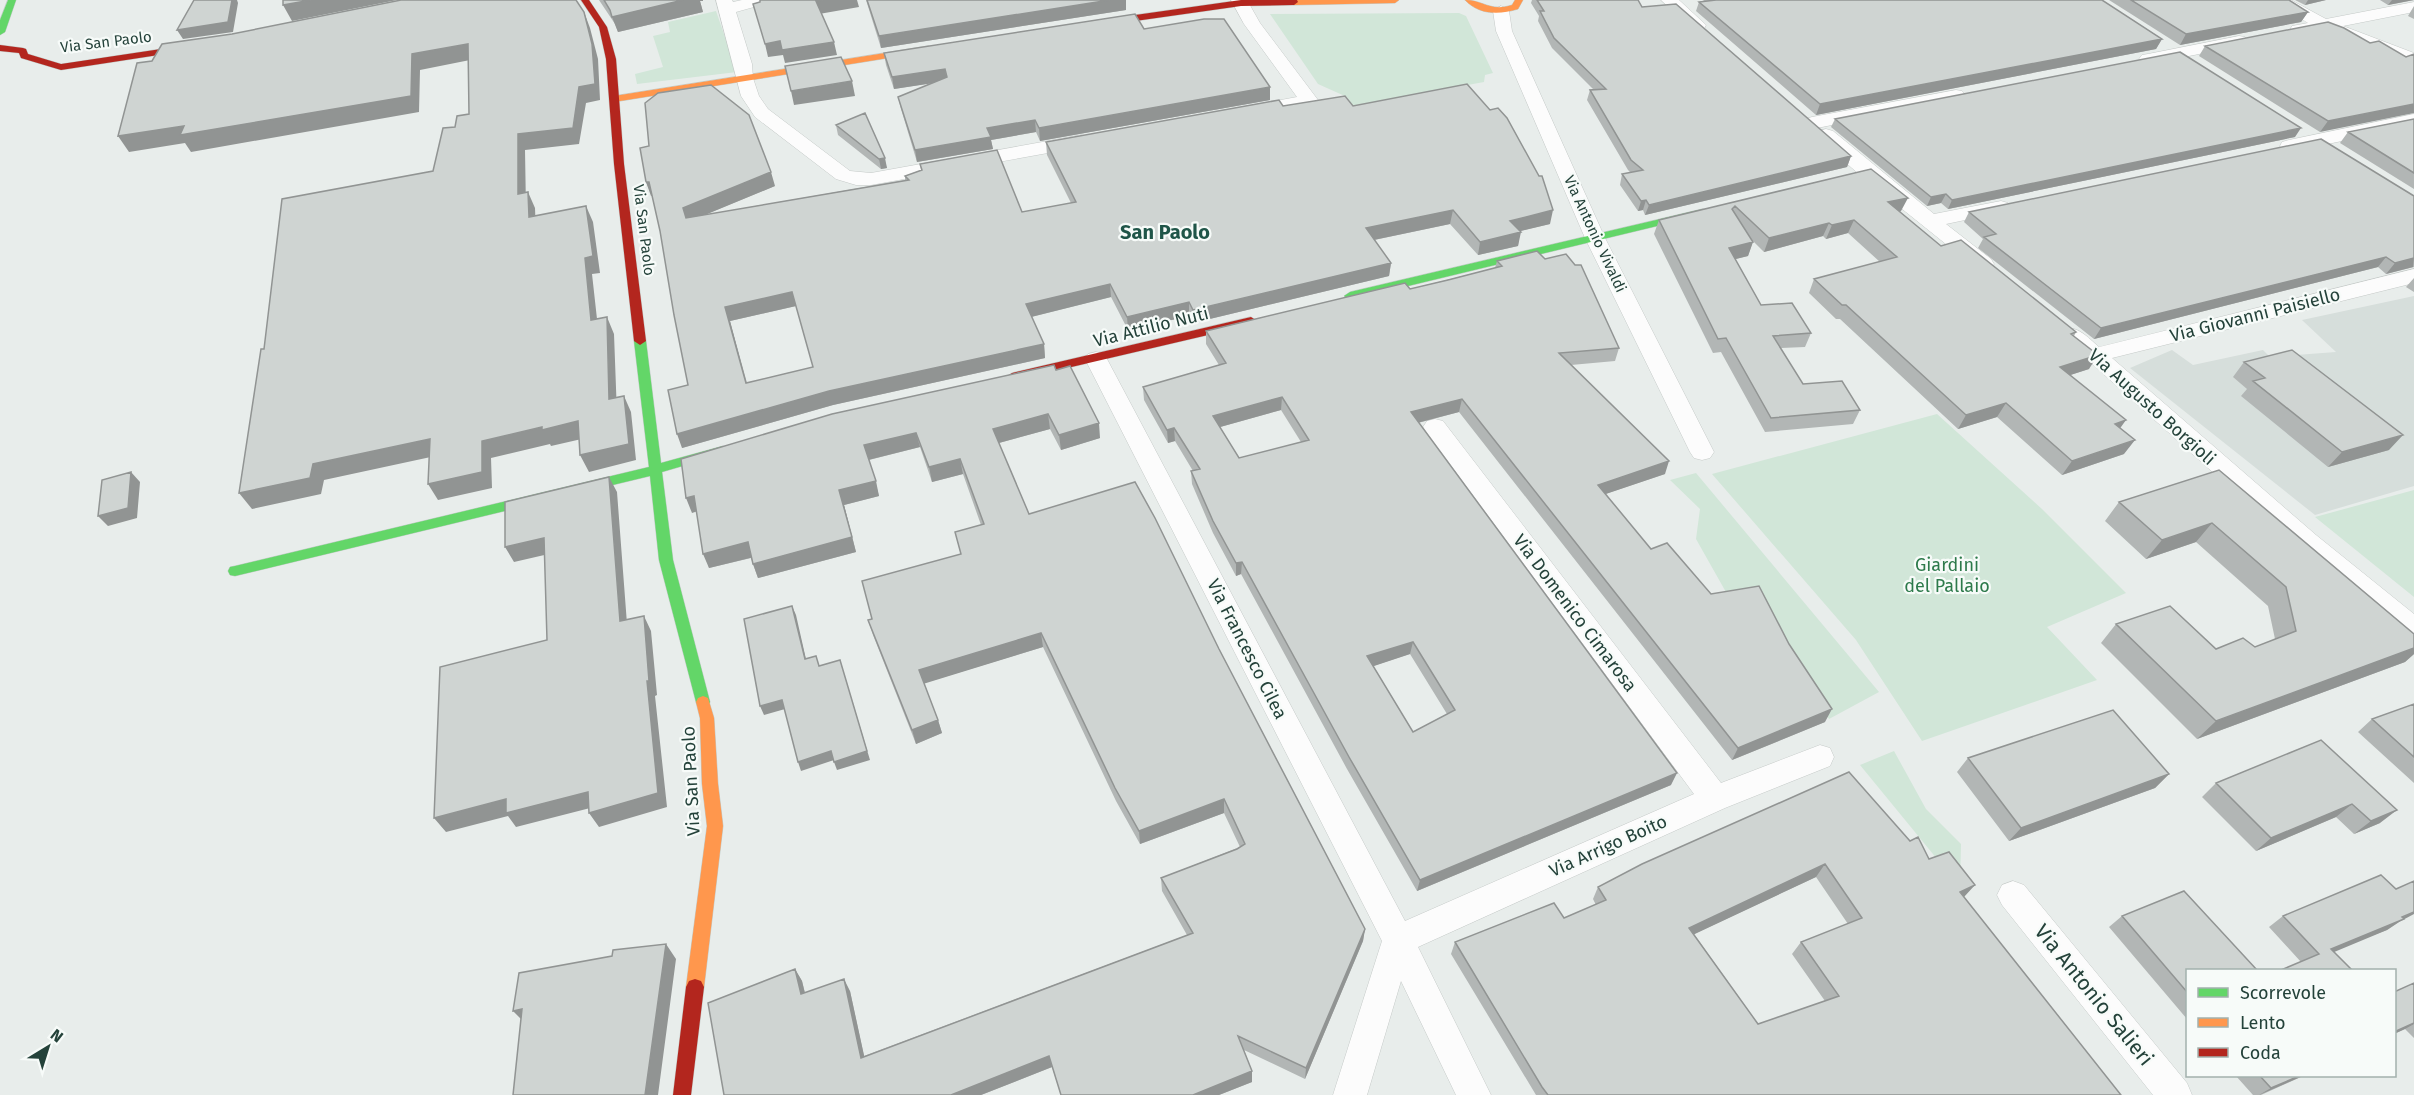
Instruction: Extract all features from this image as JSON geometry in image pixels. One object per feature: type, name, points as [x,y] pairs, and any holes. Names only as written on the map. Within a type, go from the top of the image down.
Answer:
[{"type":"street","points":[[2,41],[12,0]]},
{"type":"street","name":"Via San Paolo","points":[[585,0],[599,19],[608,40],[654,470],[666,560],[707,717],[710,784],[715,826],[682,1095]]},
{"type":"street","points":[[762,0],[726,4],[750,96],[761,113],[833,169],[856,179],[871,179],[1102,137]]},
{"type":"street","points":[[1079,26],[1240,1],[1395,0]]},
{"type":"street","points":[[1459,0],[1469,0],[1483,9],[1501,11],[1515,7],[1519,0]]},
{"type":"street","points":[[1669,0],[1714,39]]},
{"type":"street","points":[[2279,0],[2324,25],[2414,59]]},
{"type":"street","points":[[1228,114],[1309,100],[1252,24],[1240,1]]},
{"type":"street","points":[[2279,34],[2414,7]]},
{"type":"street","name":"Via Antonio Vivaldi","points":[[1501,11],[1504,31],[1595,238],[1702,452]]},
{"type":"street","points":[[2129,62],[2256,38]]},
{"type":"street","name":"Via San Paolo","points":[[2,41],[23,51],[20,60],[61,67],[218,44]]},
{"type":"street","points":[[2158,42],[2196,66]]},
{"type":"street","points":[[614,99],[940,47]]},
{"type":"street","points":[[1976,91],[1807,119],[1862,174],[1931,221],[1995,273]]},
{"type":"street","points":[[2269,151],[2414,120]]},
{"type":"street","points":[[2295,129],[2335,153]]},
{"type":"street","points":[[1931,221],[2024,202]]},
{"type":"street","points":[[1340,299],[1720,208]]},
{"type":"street","name":"Via Giovanni Paisiello","points":[[2096,355],[2414,276]]},
{"type":"street","name":"Via Attilio Nuti","points":[[994,381],[1096,359],[1270,316]]},
{"type":"street","name":"Via Augusto Borgioli","points":[[2059,325],[2096,355],[2222,470],[2414,629]]},
{"type":"street","name":"Via Francesco Cilea","points":[[1096,359],[1398,940],[1474,1095]]},
{"type":"street","name":"Via Domenico Cimarosa","points":[[1435,428],[1715,799]]},
{"type":"street","points":[[235,571],[654,470],[733,447]]},
{"type":"street","name":"Via Arrigo Boito","points":[[1398,940],[1715,799],[1820,757]]},
{"type":"street","name":"Via Antonio Salieri","points":[[2013,895],[2175,1095]]},
{"type":"street","points":[[1350,1095],[1398,940]]},
{"type":"shaded area","points":[[2414,296],[2414,486],[2315,515],[2130,368],[2172,350],[2193,365],[2263,350],[2270,357],[2336,352],[2302,320]]},
{"type":"green space","points":[[716,11],[737,72],[637,84],[635,74],[663,67],[653,36],[670,32],[668,22]]},
{"type":"green space","points":[[1459,13],[1466,16],[1493,73],[1485,75],[1484,82],[1353,106],[1347,97],[1318,84],[1270,14]]},
{"type":"green space","name":"Giardini del Pallaio","points":[[1937,414],[2042,509],[2126,593],[2047,627],[2097,680],[1922,741],[1856,640],[1712,474]]},
{"type":"green space","points":[[1696,473],[1879,692],[1829,719],[1755,595],[1731,601],[1696,539],[1700,509],[1670,480]]},
{"type":"green space","points":[[2414,490],[2414,597],[2315,517]]},
{"type":"green space","points":[[1894,751],[1926,809],[1961,844],[1960,887],[1860,765]]},
{"type":"building","points":[[194,0],[232,0],[228,22],[177,30]]},
{"type":"building","points":[[283,0],[311,0],[283,5]]},
{"type":"building","points":[[401,0],[576,0],[584,12],[592,44],[595,84],[579,87],[573,128],[518,134],[518,194],[528,192],[529,217],[586,206],[593,256],[585,258],[591,320],[607,317],[609,399],[624,396],[629,444],[580,455],[578,421],[542,430],[542,427],[482,441],[482,472],[428,484],[430,439],[313,464],[310,478],[239,493],[261,349],[264,349],[282,199],[433,171],[443,128],[455,127],[457,116],[469,114],[468,44],[412,54],[411,96],[180,135],[184,126],[118,136],[137,63],[152,61],[162,44],[232,34]]},
{"type":"building","points":[[604,0],[683,0],[612,17]]},
{"type":"building","points":[[760,0],[823,0],[816,1],[834,42],[782,50],[780,41],[765,44],[753,4]]},
{"type":"building","points":[[867,0],[1110,0],[879,36]]},
{"type":"building","points":[[1537,0],[1638,0],[1642,7],[1676,4],[1851,156],[1649,205],[1646,200],[1641,201],[1622,174],[1643,170],[1631,160],[1590,90],[1606,89],[1554,38],[1540,11],[1544,11]]},
{"type":"building","points":[[1716,0],[2102,0],[2162,39],[1820,104],[1699,2]]},
{"type":"building","points":[[2131,0],[2289,0],[2308,12],[2186,34]]},
{"type":"building","points":[[1135,14],[1144,29],[1204,19],[1224,19],[1270,87],[1039,128],[1035,120],[987,128],[991,137],[915,150],[898,97],[947,77],[945,69],[892,77],[884,53]]},
{"type":"building","points":[[2328,22],[2370,43],[2379,41],[2406,57],[2414,54],[2414,104],[2328,121],[2205,46]]},
{"type":"building","points":[[2180,52],[2301,128],[1952,200],[1946,194],[1931,197],[1835,119]]},
{"type":"building","points":[[841,57],[852,81],[791,91],[785,66]]},
{"type":"building","points":[[1467,84],[1490,110],[1498,108],[1507,118],[1539,176],[1542,176],[1553,210],[1510,221],[1521,232],[1480,242],[1453,210],[1366,228],[1391,263],[1193,310],[1189,302],[1127,317],[1110,284],[1026,304],[1044,344],[829,391],[677,434],[668,390],[688,385],[660,231],[649,182],[646,182],[640,148],[649,146],[645,103],[658,93],[711,85],[749,115],[771,172],[683,208],[686,218],[909,180],[905,176],[922,170],[920,164],[997,150],[1022,212],[1076,202],[1046,142],[1279,100],[1283,106],[1345,96],[1353,106]],"holes":[[[792,292],[813,367],[746,383],[725,307]]]},
{"type":"building","points":[[865,113],[885,158],[879,159],[836,125]]},
{"type":"building","points":[[2414,119],[2414,173],[2348,132]]},
{"type":"building","points":[[2321,139],[2414,196],[2414,258],[2395,263],[2386,257],[2101,328],[1984,237],[1996,234],[1969,212]]},
{"type":"building","points":[[1871,169],[1908,198],[1888,202],[1941,246],[1961,240],[2076,332],[2071,334],[2098,355],[2060,367],[2126,420],[2115,424],[2135,440],[2072,461],[2006,403],[1966,415],[1846,305],[1842,305],[1814,279],[1897,257],[1854,220],[1832,225],[1829,223],[1769,238],[1735,206],[1732,209],[1753,242],[1729,248],[1761,305],[1792,303],[1811,333],[1773,336],[1803,384],[1842,381],[1860,410],[1771,418],[1726,338],[1718,339],[1659,220]]},
{"type":"building","points":[[1537,251],[1545,259],[1566,254],[1575,265],[1581,265],[1619,348],[1559,353],[1669,461],[1598,485],[1651,549],[1667,543],[1711,594],[1759,586],[1789,644],[1832,709],[1738,748],[1462,399],[1411,412],[1677,773],[1420,880],[1349,757],[1242,562],[1236,563],[1213,521],[1191,471],[1200,469],[1174,428],[1167,430],[1143,387],[1226,363],[1206,331],[1405,283],[1410,289],[1502,266],[1497,261]],"holes":[[[1282,397],[1309,440],[1239,458],[1213,416]],[[1413,642],[1455,710],[1413,732],[1367,656]]]},
{"type":"building","points":[[2292,350],[2403,435],[2342,452],[2253,381],[2265,378],[2244,362]]},
{"type":"building","points":[[1054,365],[1056,370],[1070,366],[1099,423],[1059,435],[1048,414],[993,429],[1029,514],[1135,482],[1365,929],[1306,1068],[1238,1036],[1252,1071],[1193,1095],[1061,1095],[1049,1056],[951,1095],[724,1095],[708,1003],[795,969],[801,994],[844,979],[861,1058],[1193,933],[1161,878],[1245,844],[1224,799],[1139,831],[1115,788],[1041,633],[919,670],[938,720],[912,730],[868,620],[872,619],[862,581],[961,554],[955,532],[984,524],[960,459],[929,467],[916,433],[864,445],[876,481],[839,490],[852,537],[753,564],[748,542],[703,554],[694,496],[686,498],[681,459],[832,414]]},
{"type":"building","points":[[2219,470],[2414,634],[2414,648],[2216,721],[2116,624],[2170,606],[2216,649],[2243,638],[2255,647],[2296,631],[2286,587],[2212,523],[2162,540],[2119,502]]},
{"type":"building","points":[[131,472],[128,508],[98,516],[102,480]]},
{"type":"building","points":[[609,477],[620,621],[644,616],[649,681],[647,681],[658,793],[589,813],[588,792],[506,813],[506,799],[434,818],[440,667],[547,640],[544,538],[505,547],[505,502]]},
{"type":"building","points":[[792,606],[805,659],[816,656],[819,666],[840,660],[867,751],[834,762],[831,751],[798,762],[782,700],[760,706],[744,619]]},
{"type":"building","points":[[2414,704],[2414,757],[2372,719]]},
{"type":"building","points":[[2113,710],[2169,774],[2021,828],[1968,758]]},
{"type":"building","points":[[2321,740],[2397,810],[2371,821],[2352,804],[2271,838],[2216,783]]},
{"type":"building","points":[[1849,772],[1910,841],[1918,837],[1929,859],[1949,852],[1975,885],[1960,892],[2121,1095],[1548,1095],[1455,942],[1554,903],[1564,918],[1606,900],[1598,887],[1642,864]],"holes":[[[1825,864],[1862,918],[1801,942],[1839,996],[1758,1024],[1689,928]]]},
{"type":"building","points":[[2381,875],[2396,889],[2414,881],[2414,912],[2402,917],[2404,919],[2331,949],[2351,969],[2283,969],[2319,954],[2283,916]]},
{"type":"building","points":[[2184,891],[2256,969],[2186,969],[2186,991],[2122,916]]},
{"type":"building","points":[[666,944],[645,1095],[513,1095],[522,1009],[513,1011],[519,973],[612,956],[613,950]]},
{"type":"building","points":[[2414,983],[2414,1023],[2396,1031],[2396,991]]},
{"type":"building","points":[[2261,1077],[2297,1077],[2271,1088]]},
{"type":"traffic: fast","points":[[0,32],[12,0]]},
{"type":"traffic: fast","points":[[1350,296],[1703,212]]},
{"type":"traffic: fast","points":[[640,341],[666,560],[703,702]]},
{"type":"traffic: fast","points":[[235,571],[654,470],[723,450]]},
{"type":"traffic: slow","points":[[1294,2],[1395,0]]},
{"type":"traffic: slow","points":[[1469,0],[1479,7],[1497,11],[1515,7],[1519,0]]},
{"type":"traffic: slow","points":[[614,99],[929,49]]},
{"type":"traffic: slow","points":[[695,987],[715,826],[710,784],[707,718],[703,702]]},
{"type":"traffic: jam","points":[[585,0],[603,27],[611,59],[619,164],[640,341]]},
{"type":"traffic: jam","points":[[1093,24],[1241,3],[1294,2]]},
{"type":"traffic: jam","points":[[0,48],[23,51],[24,56],[61,67],[201,46]]},
{"type":"traffic: jam","points":[[1012,377],[1251,321]]},
{"type":"traffic: jam","points":[[682,1095],[695,987]]},
{"type":"district","name":"San Paolo","points":[[1165,232]]}]
